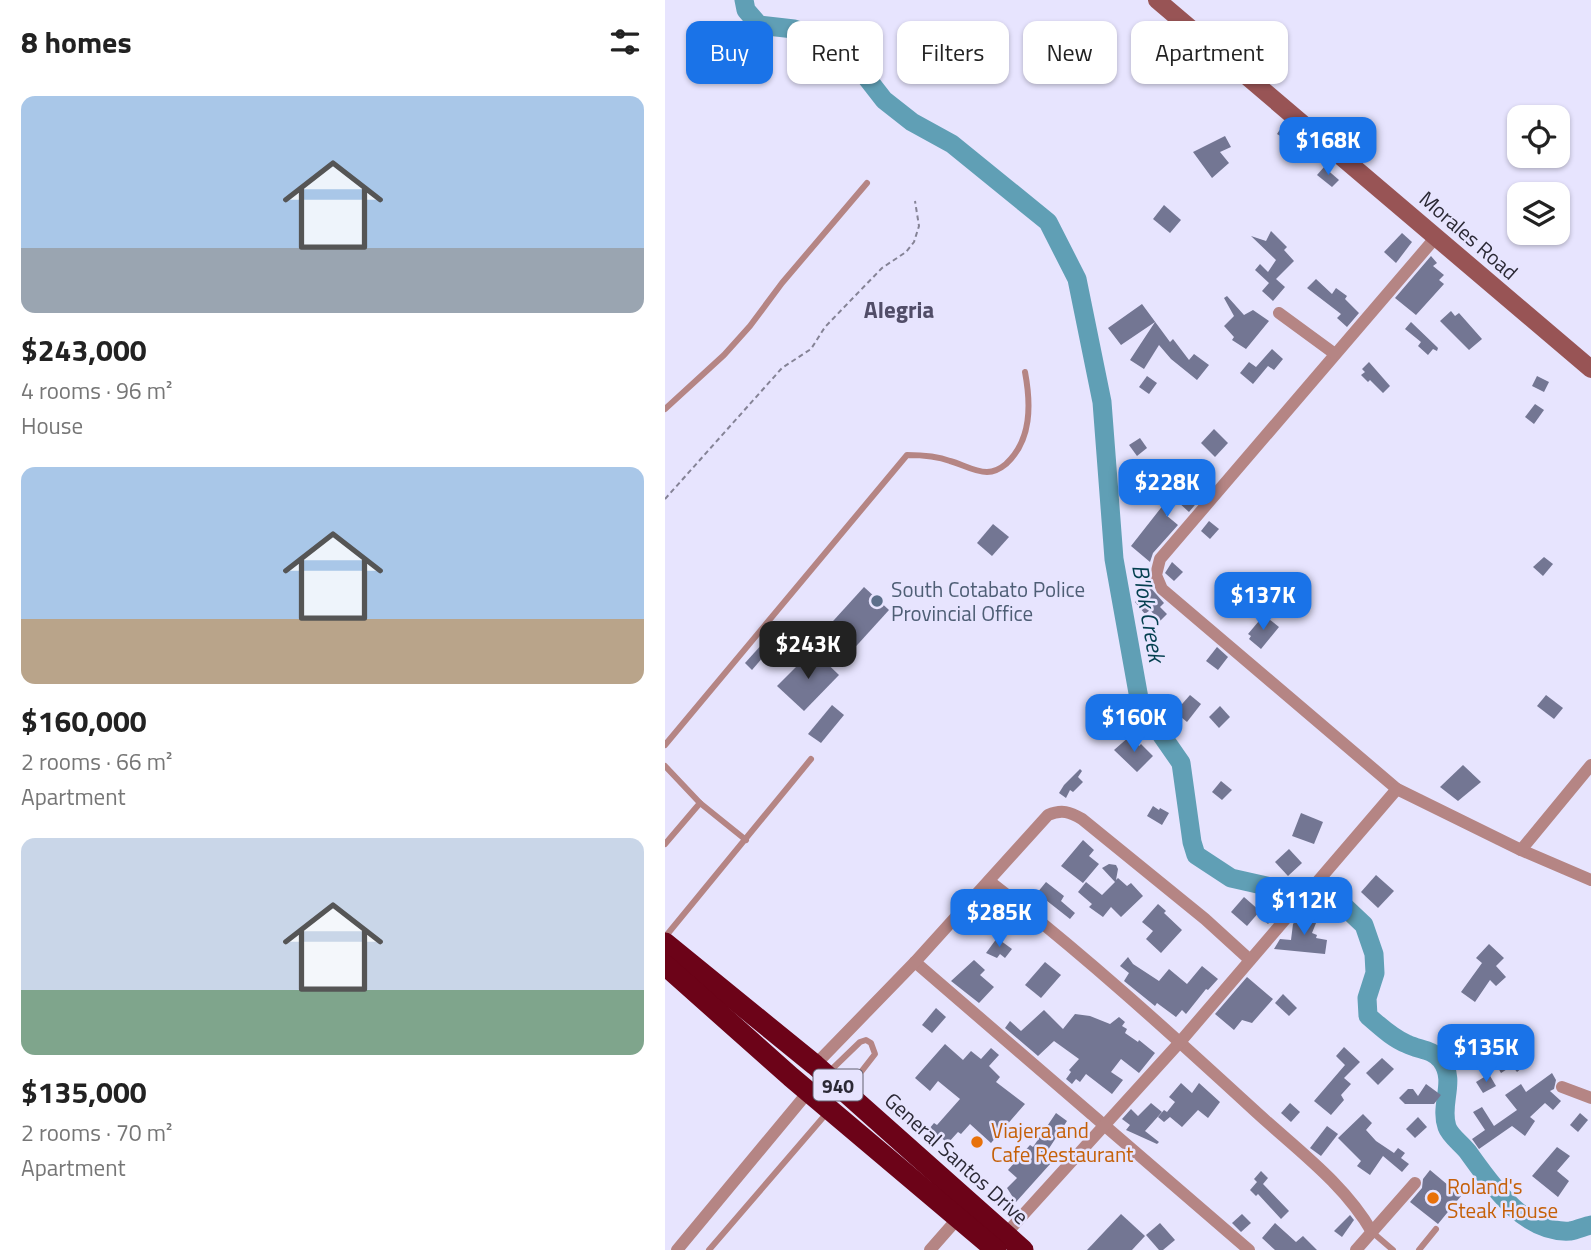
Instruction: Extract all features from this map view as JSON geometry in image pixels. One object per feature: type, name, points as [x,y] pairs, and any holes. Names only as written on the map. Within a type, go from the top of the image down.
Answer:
[{"type":"highway","name":"General Santos Drive","points":[[665,943],[846,1092],[998,1244]]},
{"type":"highway","name":"General Santos Drive","points":[[665,965],[959,1217],[998,1244],[1023,1250]]},
{"type":"street","name":"Morales Road","points":[[1157,0],[1591,369]]},
{"type":"street","points":[[1436,237],[1160,559],[1156,575],[1162,589],[1397,789],[1521,850],[1591,880]]},
{"type":"street","points":[[1279,313],[1335,354]]},
{"type":"street","points":[[1521,850],[1591,765]]},
{"type":"street","points":[[998,1244],[1180,1042],[1397,789]]},
{"type":"street","points":[[821,1070],[1048,815],[1061,811],[1082,819],[1205,919],[1250,960]]},
{"type":"street","points":[[989,881],[1052,930],[1180,1042],[1338,1187],[1362,1215],[1371,1233]]},
{"type":"street","points":[[915,962],[1249,1250]]},
{"type":"street","points":[[1562,1087],[1591,1098]]},
{"type":"street","points":[[677,1250],[809,1091]]},
{"type":"street","points":[[1356,1250],[1415,1183]]},
{"type":"street","points":[[930,1250],[959,1217]]},
{"type":"lane","points":[[665,408],[716,363],[741,336],[867,183]]},
{"type":"lane","points":[[665,745],[907,455],[949,460],[988,472],[998,470],[1013,456],[1021,445],[1029,413],[1025,372]]},
{"type":"lane","points":[[665,937],[811,759]]},
{"type":"lane","points":[[665,766],[700,803],[746,841]]},
{"type":"lane","points":[[665,844],[700,803]]},
{"type":"lane","points":[[821,1070],[860,1042],[866,1040],[871,1043],[875,1054],[846,1092]]},
{"type":"lane","points":[[709,1250],[831,1108]]},
{"type":"lane","points":[[1419,1250],[1436,1229]]},
{"type":"lane","points":[[1371,1233],[1393,1250]]},
{"type":"path","points":[[665,499],[782,368],[811,349],[825,327],[882,268],[914,242],[919,226],[915,201]]},
{"type":"building","points":[[1283,125],[1297,134],[1292,143],[1277,134]]},
{"type":"building","points":[[1225,136],[1231,147],[1220,152],[1229,163],[1212,178],[1193,152]]},
{"type":"building","points":[[1324,167],[1339,180],[1332,187],[1317,175]]},
{"type":"building","points":[[1164,205],[1181,220],[1170,233],[1153,219]]},
{"type":"building","points":[[1271,231],[1287,247],[1284,250],[1294,261],[1276,279],[1285,287],[1273,301],[1262,291],[1269,283],[1255,270],[1260,264],[1268,272],[1276,260],[1251,236],[1266,241]]},
{"type":"building","points":[[1402,233],[1412,242],[1396,263],[1384,252]]},
{"type":"building","points":[[1431,256],[1437,263],[1433,266],[1444,275],[1439,280],[1444,284],[1416,315],[1395,298]]},
{"type":"building","points":[[1316,279],[1332,294],[1336,288],[1347,296],[1345,299],[1359,313],[1347,327],[1337,318],[1341,314],[1307,288]]},
{"type":"building","points":[[1227,296],[1244,315],[1253,310],[1269,321],[1246,349],[1232,340],[1234,337],[1224,326],[1234,316],[1224,298]]},
{"type":"building","points":[[1142,304],[1170,342],[1173,339],[1189,360],[1194,354],[1209,365],[1197,380],[1171,359],[1159,345],[1144,369],[1130,360],[1155,322],[1121,345],[1108,328]]},
{"type":"building","points":[[1451,311],[1455,316],[1459,313],[1482,339],[1469,350],[1440,321]]},
{"type":"building","points":[[1411,322],[1438,348],[1437,351],[1433,349],[1428,355],[1418,346],[1421,342],[1405,329]]},
{"type":"building","points":[[1272,349],[1283,359],[1274,370],[1268,366],[1253,384],[1240,373],[1249,362],[1256,367]]},
{"type":"building","points":[[1369,362],[1390,386],[1383,393],[1361,375],[1365,372],[1362,369]]},
{"type":"building","points":[[1147,376],[1157,383],[1149,394],[1139,387]]},
{"type":"building","points":[[1537,376],[1549,382],[1544,392],[1532,386]]},
{"type":"building","points":[[1535,404],[1544,410],[1534,424],[1525,417]]},
{"type":"building","points":[[1214,429],[1228,443],[1215,457],[1201,443]]},
{"type":"building","points":[[1140,438],[1147,448],[1137,456],[1129,445]]},
{"type":"building","points":[[1186,476],[1205,493],[1189,512],[1178,502],[1166,515],[1178,525],[1153,553],[1150,562],[1131,546]]},
{"type":"building","points":[[1209,521],[1219,529],[1210,539],[1201,531]]},
{"type":"building","points":[[993,524],[1009,537],[992,556],[977,543]]},
{"type":"building","points":[[1544,557],[1553,564],[1543,576],[1533,567]]},
{"type":"building","points":[[1172,562],[1183,572],[1174,581],[1165,573]]},
{"type":"building","points":[[864,587],[889,610],[849,654],[824,631]]},
{"type":"building","points":[[1150,587],[1164,603],[1160,607],[1167,614],[1160,621],[1150,610],[1145,614],[1135,602]]},
{"type":"building","points":[[1264,615],[1279,627],[1261,649],[1249,639],[1251,636],[1248,634]]},
{"type":"building","points":[[764,642],[771,648],[752,670],[745,663]]},
{"type":"building","points":[[1217,647],[1228,657],[1218,670],[1206,661]]},
{"type":"building","points":[[813,650],[839,675],[804,711],[777,686]]},
{"type":"building","points":[[1190,695],[1201,704],[1187,722],[1175,712]]},
{"type":"building","points":[[1546,695],[1563,708],[1554,719],[1537,706]]},
{"type":"building","points":[[832,705],[844,715],[821,743],[808,734]]},
{"type":"building","points":[[1220,706],[1230,717],[1219,728],[1209,717]]},
{"type":"building","points":[[1130,736],[1153,756],[1137,772],[1114,750]]},
{"type":"building","points":[[1463,765],[1481,782],[1458,801],[1440,787]]},
{"type":"building","points":[[1080,769],[1082,771],[1078,777],[1083,782],[1073,792],[1070,790],[1066,798],[1059,793]]},
{"type":"building","points":[[1221,781],[1232,790],[1222,800],[1212,792]]},
{"type":"building","points":[[1153,806],[1169,813],[1162,825],[1147,816]]},
{"type":"building","points":[[1301,813],[1323,822],[1314,844],[1292,836]]},
{"type":"building","points":[[1083,840],[1094,850],[1089,856],[1099,864],[1083,883],[1061,866]]},
{"type":"building","points":[[1289,849],[1302,863],[1288,876],[1275,862]]},
{"type":"building","points":[[1109,864],[1116,865],[1118,869],[1116,880],[1118,878],[1127,886],[1131,883],[1143,896],[1121,917],[1111,907],[1103,917],[1089,907],[1092,904],[1078,892],[1086,882],[1102,895],[1115,882],[1102,868]]},
{"type":"building","points":[[1376,875],[1394,891],[1378,908],[1361,892]]},
{"type":"building","points":[[1046,882],[1064,896],[1061,901],[1075,913],[1070,919],[1037,893]]},
{"type":"building","points":[[1244,897],[1260,911],[1247,926],[1231,912]]},
{"type":"building","points":[[1158,904],[1182,930],[1161,953],[1146,939],[1153,931],[1142,922]]},
{"type":"building","points":[[1267,905],[1277,914],[1268,924],[1258,915]]},
{"type":"building","points":[[1303,912],[1318,918],[1312,933],[1317,935],[1316,938],[1327,940],[1325,954],[1274,949],[1280,939],[1291,940],[1293,924]]},
{"type":"building","points":[[997,938],[1012,949],[1005,958],[1000,954],[997,958],[986,953]]},
{"type":"building","points":[[1489,944],[1504,958],[1496,966],[1506,977],[1496,986],[1490,980],[1475,1002],[1461,992],[1482,963],[1476,958]]},
{"type":"building","points":[[1128,957],[1133,964],[1159,981],[1169,969],[1187,984],[1202,966],[1218,979],[1206,989],[1186,1014],[1182,1010],[1176,1017],[1157,1003],[1155,1006],[1124,981],[1129,973],[1120,966]]},
{"type":"building","points":[[974,960],[985,970],[980,975],[994,987],[979,1003],[951,981]]},
{"type":"building","points":[[1045,962],[1061,975],[1041,998],[1025,985]]},
{"type":"building","points":[[1247,977],[1273,999],[1252,1023],[1242,1020],[1234,1030],[1215,1014]]},
{"type":"building","points":[[1283,994],[1297,1008],[1289,1016],[1275,1003]]},
{"type":"building","points":[[936,1008],[946,1017],[932,1033],[922,1025]]},
{"type":"building","points":[[1044,1010],[1063,1029],[1075,1014],[1090,1016],[1110,1024],[1119,1017],[1125,1022],[1122,1026],[1127,1029],[1125,1033],[1155,1053],[1139,1073],[1121,1059],[1111,1072],[1123,1080],[1112,1094],[1086,1074],[1080,1082],[1076,1079],[1072,1084],[1066,1079],[1071,1072],[1069,1070],[1079,1059],[1054,1041],[1038,1056],[1005,1028],[1010,1021],[1021,1031]]},
{"type":"building","points":[[1517,1029],[1526,1043],[1517,1050],[1528,1063],[1517,1072],[1512,1066],[1501,1073],[1484,1043],[1493,1037],[1496,1042]]},
{"type":"building","points":[[945,1044],[963,1060],[971,1051],[981,1059],[991,1048],[999,1055],[989,1066],[1000,1077],[996,1082],[1025,1104],[991,1143],[970,1124],[948,1143],[929,1129],[934,1123],[937,1125],[960,1099],[938,1081],[930,1091],[915,1078]]},
{"type":"building","points":[[1344,1047],[1360,1062],[1344,1078],[1351,1084],[1341,1095],[1344,1100],[1331,1115],[1314,1101],[1345,1065],[1336,1056]]},
{"type":"building","points":[[1382,1058],[1394,1069],[1378,1085],[1366,1073]]},
{"type":"building","points":[[1552,1073],[1556,1080],[1554,1089],[1550,1091],[1561,1101],[1553,1110],[1545,1103],[1530,1117],[1535,1121],[1525,1136],[1512,1126],[1479,1149],[1472,1139],[1485,1130],[1473,1112],[1482,1107],[1494,1126],[1517,1110],[1505,1095],[1521,1084],[1526,1092]]},
{"type":"building","points":[[1489,1074],[1496,1086],[1483,1093],[1476,1082]]},
{"type":"building","points":[[1181,1083],[1192,1093],[1199,1083],[1220,1102],[1208,1118],[1198,1110],[1182,1127],[1170,1117],[1164,1122],[1158,1117],[1164,1110],[1167,1112],[1175,1102],[1169,1097]]},
{"type":"building","points":[[1426,1084],[1441,1095],[1434,1104],[1405,1104],[1399,1098],[1408,1089],[1413,1089],[1418,1096]]},
{"type":"building","points":[[1151,1103],[1162,1112],[1145,1131],[1159,1142],[1157,1144],[1126,1130],[1130,1125],[1122,1119],[1131,1109],[1138,1116]]},
{"type":"building","points":[[1290,1103],[1300,1112],[1291,1122],[1281,1113]]},
{"type":"building","points":[[1056,1113],[1067,1121],[1044,1156],[1051,1163],[1016,1202],[1007,1188],[1017,1178],[1008,1170],[1030,1145],[1033,1147]]},
{"type":"building","points":[[1580,1113],[1588,1120],[1578,1132],[1570,1125]]},
{"type":"building","points":[[1363,1114],[1372,1123],[1366,1130],[1376,1141],[1394,1153],[1398,1148],[1405,1153],[1401,1158],[1409,1164],[1402,1172],[1383,1156],[1370,1175],[1357,1166],[1361,1161],[1338,1138]]},
{"type":"building","points":[[1418,1117],[1427,1127],[1415,1138],[1406,1129]]},
{"type":"building","points":[[1327,1126],[1338,1134],[1321,1156],[1310,1148]]},
{"type":"building","points":[[1557,1147],[1570,1156],[1557,1171],[1569,1181],[1558,1197],[1532,1176]]},
{"type":"building","points":[[1430,1170],[1461,1196],[1438,1224],[1410,1202],[1422,1188],[1423,1179]]},
{"type":"building","points":[[1261,1171],[1268,1178],[1263,1184],[1289,1211],[1281,1219],[1258,1194],[1256,1196],[1250,1190]]},
{"type":"building","points":[[1121,1214],[1145,1236],[1132,1250],[1087,1250]]},
{"type":"building","points":[[1242,1214],[1251,1223],[1241,1232],[1232,1223]]},
{"type":"building","points":[[1350,1215],[1354,1220],[1342,1237],[1334,1231]]},
{"type":"building","points":[[1160,1223],[1175,1240],[1163,1250],[1159,1250],[1146,1235]]},
{"type":"building","points":[[1275,1223],[1296,1242],[1303,1236],[1317,1250],[1275,1250],[1262,1238]]},
{"type":"waterway","name":"B'lok Creek","points":[[744,0],[746,10],[759,25],[794,29],[828,41],[863,73],[884,100],[912,122],[952,144],[1048,222],[1077,279],[1102,402],[1114,559],[1140,704],[1181,763],[1196,855],[1231,878],[1346,908],[1364,925],[1374,954],[1375,973],[1367,998],[1368,1016],[1386,1032],[1441,1060],[1448,1076],[1445,1118],[1451,1134],[1498,1192],[1524,1216],[1553,1230],[1570,1231],[1591,1225]]},
{"type":"place","name":"South Cotabato Police Provincial Office","points":[[877,601]]},
{"type":"place","name":"Viajera and Cafe Restaurant","points":[[977,1142]]},
{"type":"place","name":"Roland's Steak House","points":[[1433,1198]]},
{"type":"district","name":"Alegria","points":[[899,309]]}]
